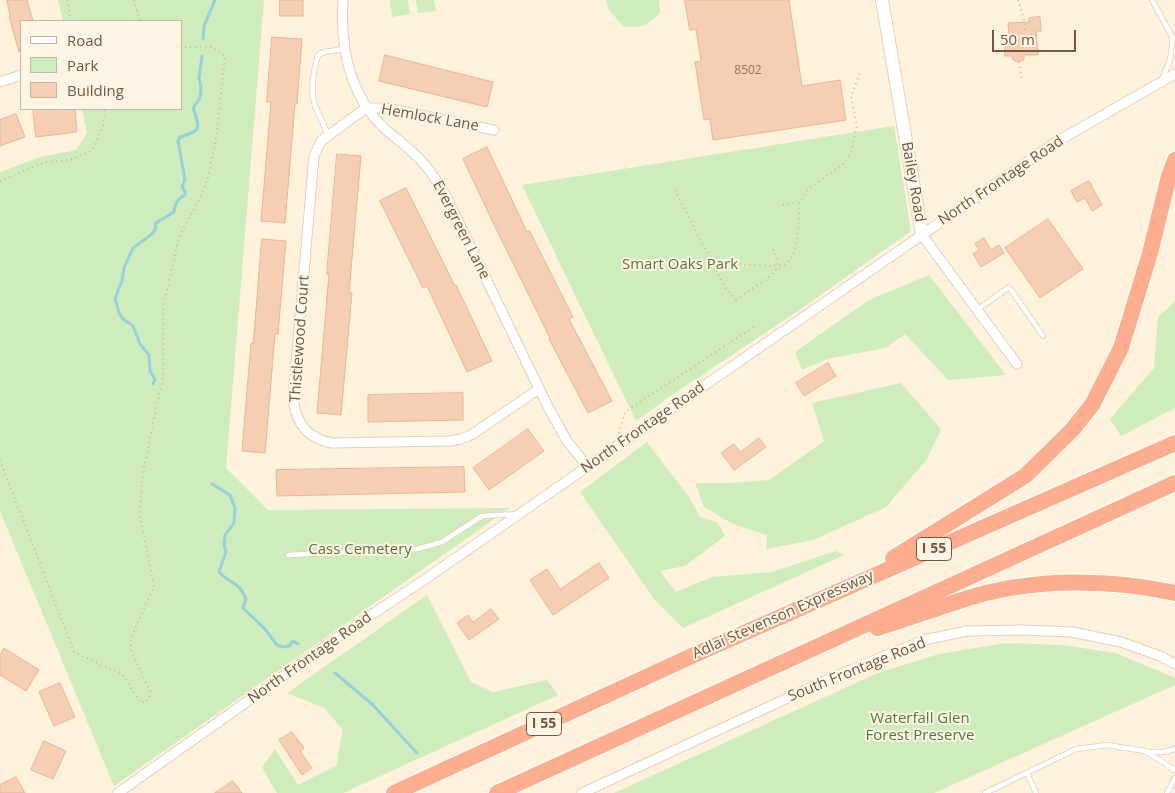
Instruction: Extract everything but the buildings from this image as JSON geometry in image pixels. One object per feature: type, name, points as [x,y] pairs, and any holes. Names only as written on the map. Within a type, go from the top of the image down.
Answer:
[{"type":"highway","points":[[850,586],[1025,476],[1072,430],[1092,405],[1121,348],[1175,160]]},
{"type":"highway","name":"Adlai Stevenson Expressway","points":[[394,793],[694,655],[1175,443]]},
{"type":"highway","name":"I 55","points":[[497,793],[1175,482]]},
{"type":"highway","points":[[815,647],[975,596],[1003,590],[1051,583],[1088,582],[1133,585],[1175,593]]},
{"type":"street","name":"Evergreen Lane","points":[[343,0],[342,36],[353,84],[366,108],[383,128],[423,163],[446,196],[556,423],[567,441],[587,466]]},
{"type":"street","name":"Bailey Road","points":[[882,0],[922,235],[1017,364]]},
{"type":"street","name":"North Frontage Road","points":[[118,793],[341,635],[424,580],[1056,142],[1175,74]]},
{"type":"street","points":[[0,82],[20,76]]},
{"type":"street","name":"Hemlock Lane","points":[[366,108],[386,108],[494,130]]},
{"type":"street","name":"Thistlewood Court","points":[[366,108],[321,140],[314,156],[293,398],[294,411],[300,423],[318,440],[332,444],[448,441],[472,435],[539,389]]},
{"type":"street","name":"South Frontage Road","points":[[582,793],[830,678],[924,640],[967,632],[1023,630],[1072,632],[1121,642],[1160,656],[1175,664]]},
{"type":"lane","points":[[1152,0],[1174,38],[1170,60],[1161,82]]},
{"type":"lane","points":[[328,135],[314,104],[316,63],[318,55],[324,52],[345,50]]},
{"type":"lane","points":[[977,310],[1009,287],[1043,336]]},
{"type":"lane","points":[[288,555],[417,549],[442,542],[482,516],[518,514]]},
{"type":"lane","points":[[985,793],[1076,749],[1108,745],[1147,752],[1164,752],[1175,749]]},
{"type":"lane","points":[[1147,752],[1175,770]]},
{"type":"lane","points":[[1027,774],[1036,793]]},
{"type":"lane","points":[[1167,793],[1175,778]]},
{"type":"path","points":[[67,0],[71,20]]},
{"type":"path","points":[[134,0],[140,20]]},
{"type":"path","points":[[1018,0],[1025,31]]},
{"type":"path","points":[[0,460],[74,652],[122,674],[141,703],[148,700],[150,691],[132,650],[131,638],[154,586],[140,516],[142,479],[154,413],[163,380],[164,308],[179,237],[199,200],[208,178],[216,138],[225,66],[225,56],[212,47],[182,47]]},
{"type":"path","points":[[1019,62],[1022,82]]},
{"type":"path","points":[[710,259],[738,265],[778,266],[785,265],[793,256],[797,238],[800,202],[808,189],[844,163],[851,153],[857,126],[851,97],[860,72]]},
{"type":"path","points":[[0,181],[47,162],[70,160],[92,151],[103,127],[105,110]]},
{"type":"path","points":[[675,190],[726,289],[737,301],[772,275],[778,266]]},
{"type":"path","points":[[783,205],[800,202]]},
{"type":"path","points":[[773,249],[778,266],[782,272]]},
{"type":"path","points":[[616,447],[625,412],[757,325]]},
{"type":"green space","name":"Cass Cemetery","points":[[58,0],[264,0],[226,468],[268,510],[510,508],[114,786],[0,511],[0,172],[40,157],[76,150],[87,133],[82,110],[182,110],[182,20],[63,20]]},
{"type":"green space","points":[[390,0],[408,0],[410,14],[392,17]]},
{"type":"green space","points":[[416,0],[434,0],[436,11],[418,13]]},
{"type":"green space","points":[[606,0],[659,0],[660,13],[652,21],[643,25],[634,27],[623,26],[609,10]]},
{"type":"green space","name":"Smart Oaks Park","points":[[894,126],[911,231],[798,311],[636,421],[522,185]]},
{"type":"green space","points":[[929,275],[1006,375],[948,380],[905,334],[885,348],[827,359],[802,370],[795,352],[869,300]]},
{"type":"green space","points":[[1175,301],[1175,408],[1121,436],[1110,419],[1154,368],[1158,317]]},
{"type":"green space","points":[[901,383],[941,429],[927,459],[886,507],[813,540],[766,549],[767,535],[733,524],[704,507],[695,483],[769,480],[824,441],[812,403]]},
{"type":"green space","points":[[647,442],[689,497],[700,517],[717,522],[725,536],[685,566],[660,571],[676,592],[712,577],[772,572],[836,551],[844,555],[683,628],[654,599],[580,492]]},
{"type":"green space","points":[[427,595],[471,682],[493,692],[547,680],[558,695],[343,793],[277,793],[262,767],[275,749],[298,785],[337,765],[343,730],[324,708],[287,693]]},
{"type":"green space","name":"Waterfall Glen Forest Preserve","points":[[1005,643],[1062,645],[1116,653],[1175,678],[1175,685],[934,793],[614,793],[878,673],[939,654]]},
{"type":"waterway","points":[[203,39],[204,26],[215,0]]},
{"type":"waterway","points":[[153,384],[155,379],[150,371],[149,355],[140,344],[133,326],[123,319],[119,313],[115,298],[122,281],[124,268],[133,248],[151,235],[155,230],[156,223],[174,212],[177,202],[185,195],[182,187],[185,179],[178,141],[180,137],[195,131],[198,125],[193,108],[200,98],[201,87],[199,79],[202,56]]},
{"type":"waterway","points":[[212,484],[230,495],[235,508],[234,523],[225,535],[224,545],[226,552],[219,572],[240,589],[246,599],[243,608],[265,629],[277,645],[289,646],[293,641],[298,644]]},
{"type":"waterway","points":[[335,673],[372,704],[417,753]]}]
